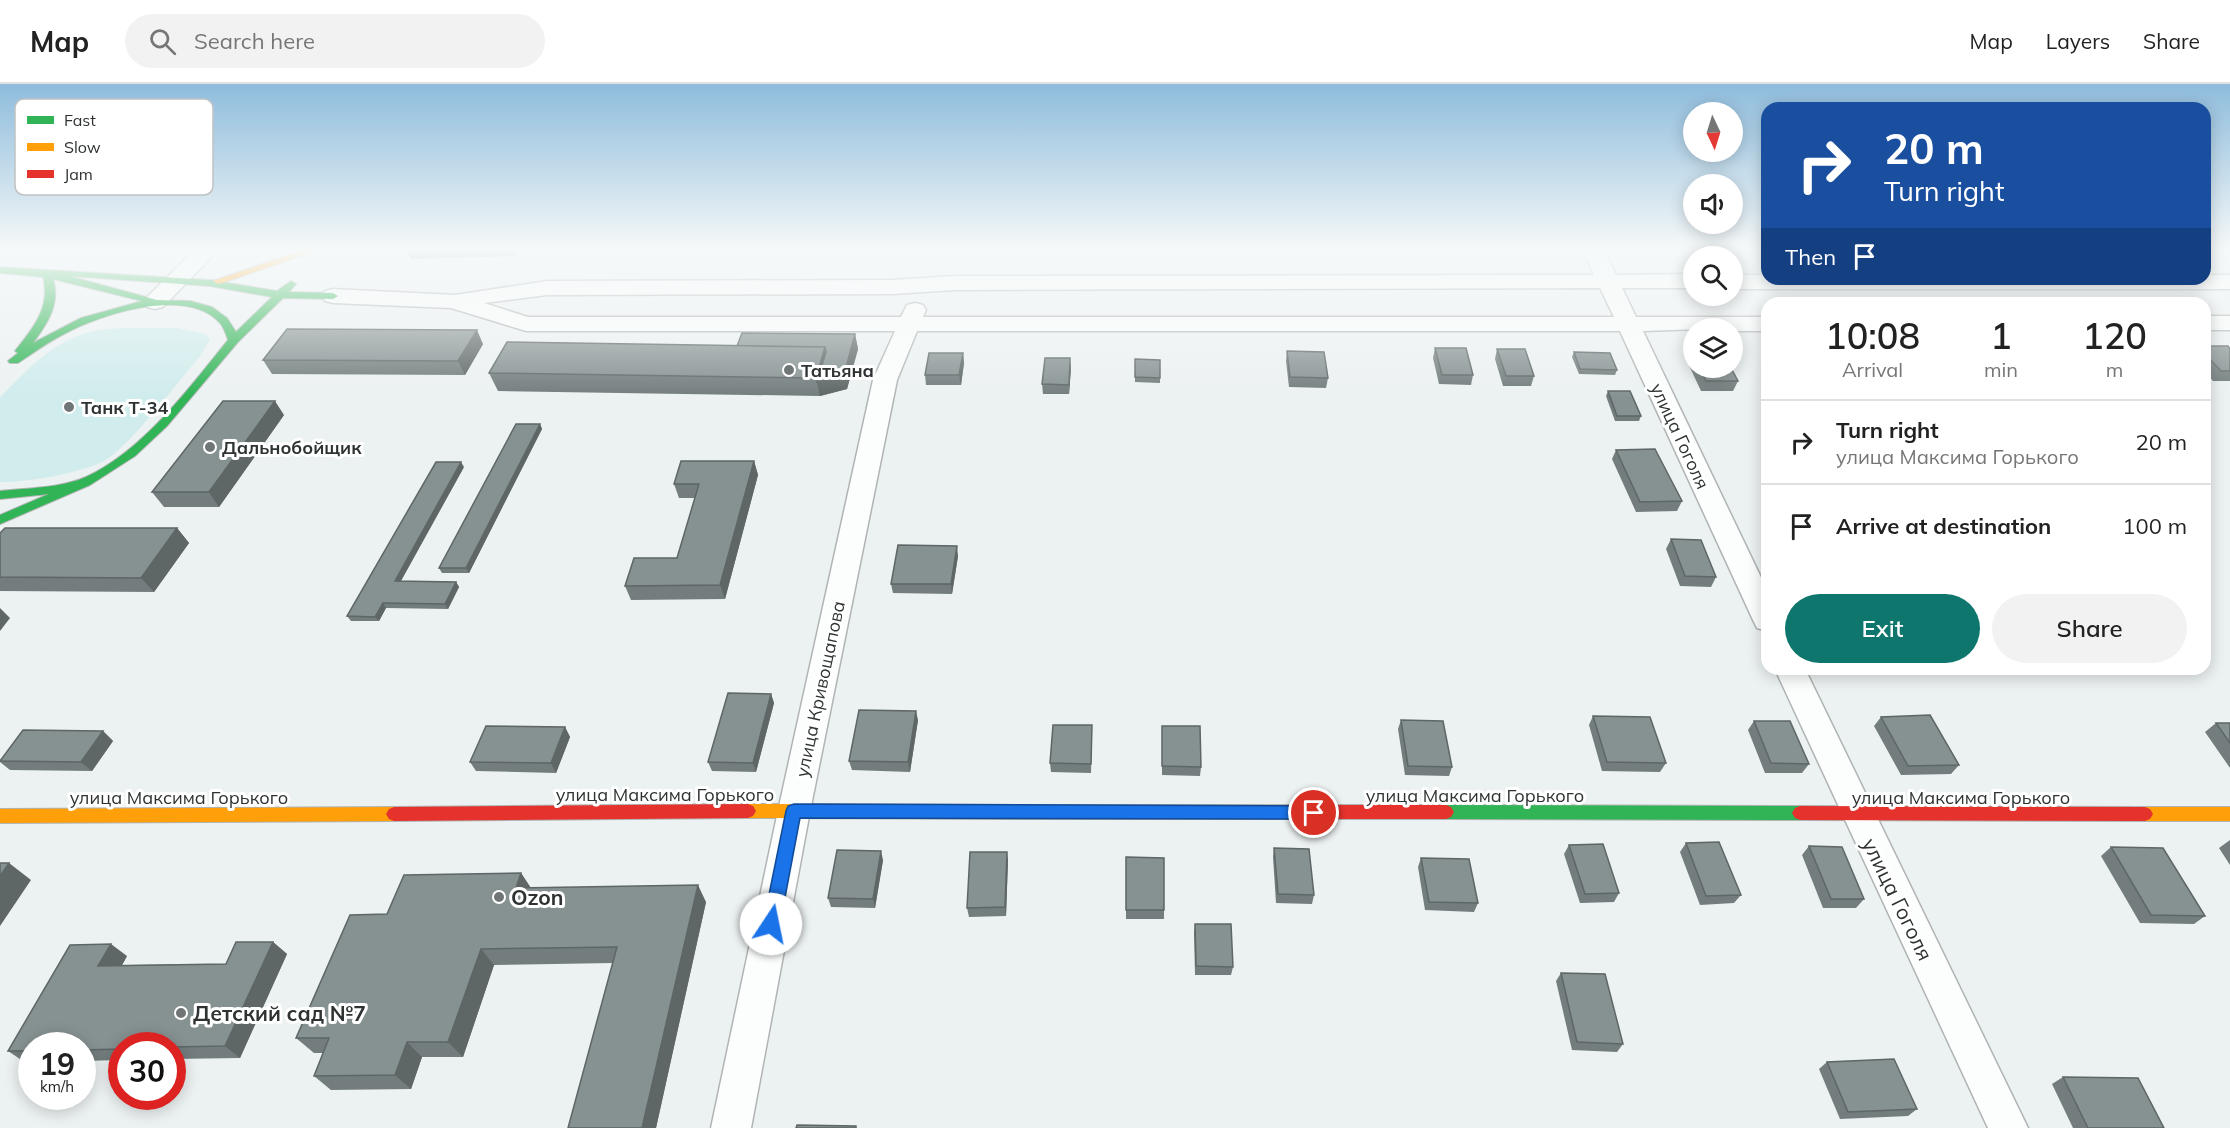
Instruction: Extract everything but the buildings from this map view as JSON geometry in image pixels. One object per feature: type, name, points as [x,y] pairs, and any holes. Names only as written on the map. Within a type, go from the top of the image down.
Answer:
[{"type":"street","points":[[52,300],[39,327],[10,365],[38,344],[77,323],[162,300]]},
{"type":"street","points":[[146,300],[155,302],[182,301],[204,307],[231,329],[234,340]]},
{"type":"street","points":[[0,520],[111,468],[162,425],[234,340],[275,300]]},
{"type":"street","points":[[299,307],[322,300]]},
{"type":"street","points":[[422,300],[462,300]]},
{"type":"street","name":"улица Кривощапова","points":[[731,1128],[794,811],[885,380],[910,325],[918,300]]},
{"type":"street","name":"улица Гоголя","points":[[1616,300],[1761,607]]},
{"type":"street","points":[[453,301],[526,324],[1761,324]]},
{"type":"street","points":[[234,340],[277,316]]},
{"type":"street","points":[[2211,323],[2230,322]]},
{"type":"street","points":[[0,495],[50,490],[85,481]]},
{"type":"street","name":"улица Гоголя","points":[[1793,675],[2008,1128]]},
{"type":"street","name":"улица Максима Горького","points":[[0,816],[794,811],[2230,814]]},
{"type":"shaded area","points":[[122,328],[178,328],[205,334],[210,339],[201,355],[152,414],[111,456],[100,463],[64,474],[24,481],[0,482],[0,398],[40,359],[63,343],[94,331]]},
{"type":"traffic: fast","points":[[21,351],[41,324],[50,300]]},
{"type":"traffic: fast","points":[[148,300],[153,301]]},
{"type":"traffic: fast","points":[[234,340],[275,300]]},
{"type":"traffic: fast","points":[[0,520],[58,496],[100,475],[130,453],[178,408],[234,340],[225,322],[208,310],[190,304],[169,302],[148,304],[104,313],[85,320],[48,339],[14,361]]},
{"type":"traffic: fast","points":[[0,495],[50,490],[81,482]]},
{"type":"traffic: fast","points":[[1446,812],[1800,813]]},
{"type":"traffic: slow","points":[[748,811],[1044,812]]},
{"type":"traffic: slow","points":[[0,816],[394,814]]},
{"type":"traffic: slow","points":[[2145,814],[2230,814]]},
{"type":"traffic: jam","points":[[394,814],[748,811]]},
{"type":"traffic: jam","points":[[1044,812],[1446,812]]},
{"type":"traffic: jam","points":[[1800,813],[2145,814]]},
{"type":"place","name":"Татьяна","points":[[789,370]]},
{"type":"place","name":"Танк Т-34","points":[[69,407]]},
{"type":"place","name":"Дальнобойщик","points":[[210,447]]},
{"type":"place","name":"Ozon","points":[[499,897]]},
{"type":"place","name":"Детский сад №7","points":[[181,1013]]},
{"type":"route","points":[[771,924],[794,811],[1314,813]]}]
